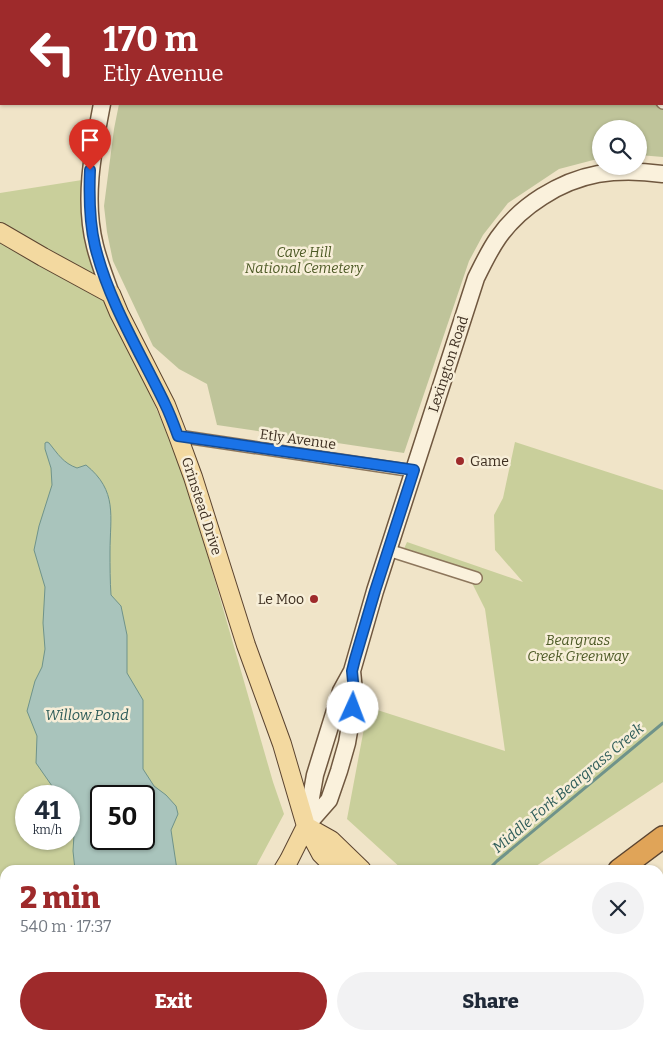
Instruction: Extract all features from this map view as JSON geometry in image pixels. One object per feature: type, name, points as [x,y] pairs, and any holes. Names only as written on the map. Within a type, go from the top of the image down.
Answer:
[{"type":"highway","points":[[626,865],[663,837]]},
{"type":"main road","name":"Grinstead Drive","points":[[102,105],[90,170],[89,204],[95,247],[111,294],[123,322],[166,405],[193,477],[243,637],[282,744],[306,826],[321,854],[332,865]]},
{"type":"main road","name":"Lexington Road","points":[[286,865],[306,826],[328,800],[339,772],[353,708],[352,671],[375,591],[476,278],[488,253],[503,231],[518,215],[531,204],[561,186],[598,174],[616,171],[663,174]]},
{"type":"main road","points":[[0,232],[111,294]]},
{"type":"main road","points":[[306,826],[331,840],[357,865]]},
{"type":"street","name":"Etly Avenue","points":[[178,436],[414,470]]},
{"type":"street","points":[[388,550],[476,578]]},
{"type":"green space","name":"Cave Hill National Cemetery","points":[[119,105],[663,105],[663,157],[647,156],[647,120],[592,120],[592,160],[559,169],[508,203],[483,235],[469,261],[404,453],[217,425],[207,384],[179,369],[153,346],[113,261],[104,206]]},
{"type":"green space","points":[[82,180],[88,252],[110,315],[139,370],[165,428],[183,475],[284,814],[257,865],[0,865],[0,193]]},
{"type":"green space","name":"Beargrass Creek Greenway","points":[[515,442],[663,490],[663,782],[538,865],[398,865],[347,819],[368,707],[505,751],[485,609],[471,581],[400,558],[407,542],[523,582],[495,550],[494,515],[503,498]]},
{"type":"water","name":"Willow Pond","points":[[47,442],[68,464],[77,468],[86,465],[103,484],[108,494],[111,516],[111,595],[121,606],[127,635],[127,673],[143,700],[143,769],[153,785],[90,785],[90,850],[155,850],[155,787],[176,806],[178,814],[171,830],[176,865],[74,865],[73,850],[80,850],[80,785],[51,785],[36,763],[37,736],[27,711],[35,681],[42,667],[45,649],[43,623],[45,587],[34,550],[39,526],[52,485],[51,468],[45,449],[45,443]]},
{"type":"waterway","name":"Middle Fork Beargrass Creek","points":[[493,865],[663,723]]},
{"type":"place","name":"Game","points":[[460,461]]},
{"type":"place","name":"Le Moo","points":[[314,599]]},
{"type":"route","points":[[90,170],[89,204],[92,233],[101,266],[119,313],[166,405],[178,436],[414,470],[355,659],[352,671],[353,708]]}]
